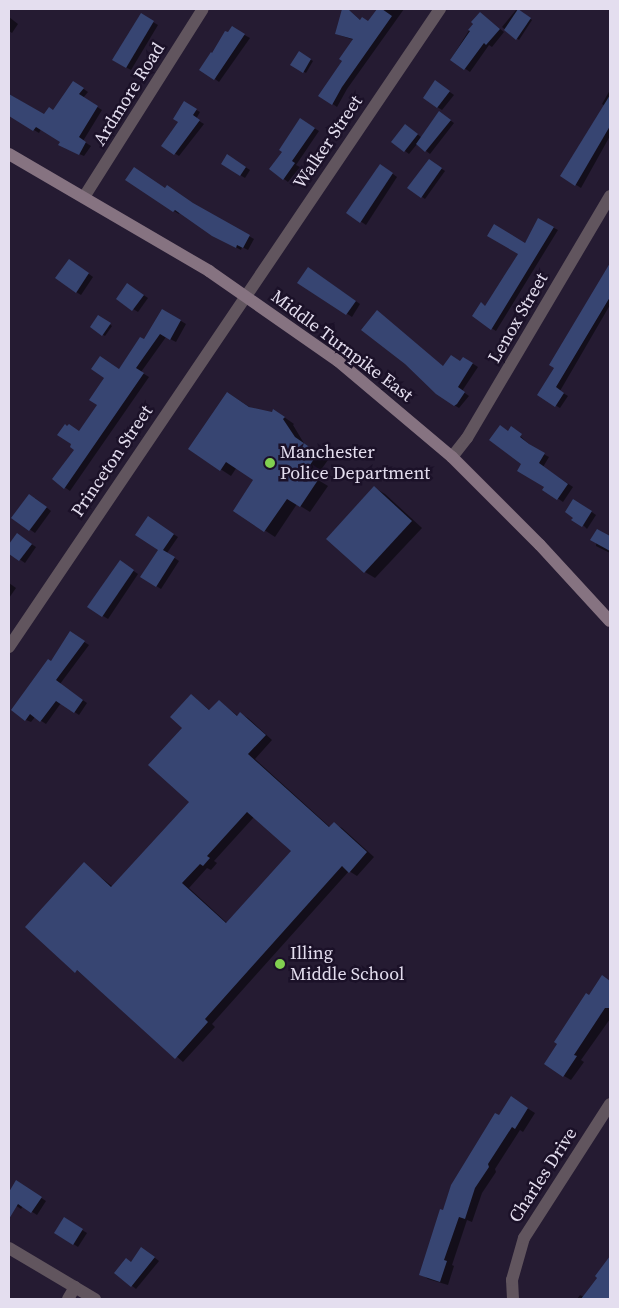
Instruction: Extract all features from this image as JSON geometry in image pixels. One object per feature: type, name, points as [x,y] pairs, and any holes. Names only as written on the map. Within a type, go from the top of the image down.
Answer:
[{"type":"main road","name":"Middle Turnpike East","points":[[9,154],[209,270],[338,361],[394,405],[452,457],[540,545],[610,621]]},
{"type":"street","name":"Ardmore Road","points":[[84,198],[204,9]]},
{"type":"street","name":"Walker Street","points":[[245,295],[440,9]]},
{"type":"street","name":"Lenox Street","points":[[452,457],[467,438],[610,196]]},
{"type":"street","name":"Princeton Street","points":[[9,647],[245,295]]},
{"type":"street","name":"Charles Drive","points":[[513,1299],[512,1280],[524,1238],[610,1104]]},
{"type":"street","points":[[9,1248],[95,1299]]},
{"type":"street","points":[[68,1299],[75,1287]]},
{"type":"building","points":[[342,9],[348,9],[360,20],[362,17],[368,21],[377,9],[382,9],[392,16],[342,87],[332,105],[318,96],[342,61],[339,59],[353,39],[335,34]]},
{"type":"building","points":[[518,9],[531,18],[516,40],[504,30]]},
{"type":"building","points":[[480,12],[500,29],[486,45],[484,43],[464,70],[450,60],[470,31],[468,30],[473,24],[471,22]]},
{"type":"building","points":[[141,13],[154,21],[126,68],[112,60]]},
{"type":"building","points":[[232,26],[245,34],[214,80],[199,70],[225,31],[228,32]]},
{"type":"building","points":[[299,51],[311,59],[303,73],[290,65]]},
{"type":"building","points":[[435,80],[450,91],[437,108],[423,98]]},
{"type":"building","points":[[73,81],[84,88],[79,94],[98,106],[79,137],[86,142],[79,155],[58,145],[60,142],[36,127],[33,131],[9,116],[9,94],[44,114],[49,107],[53,110]]},
{"type":"building","points":[[610,95],[610,126],[575,186],[560,176]]},
{"type":"building","points":[[184,101],[197,109],[193,115],[200,120],[174,155],[161,146],[178,122],[173,119]]},
{"type":"building","points":[[439,111],[451,120],[425,152],[416,144]]},
{"type":"building","points":[[300,118],[315,128],[292,161],[295,163],[283,180],[269,169],[282,152],[279,150]]},
{"type":"building","points":[[405,124],[418,134],[404,152],[391,142]]},
{"type":"building","points":[[227,154],[246,167],[240,176],[221,164]]},
{"type":"building","points":[[429,159],[442,168],[421,198],[407,188]]},
{"type":"building","points":[[380,164],[393,173],[360,223],[346,213]]},
{"type":"building","points":[[134,167],[165,188],[167,185],[193,203],[250,235],[243,248],[237,245],[236,248],[212,236],[175,210],[173,212],[125,180]]},
{"type":"building","points":[[538,218],[554,227],[491,330],[472,316],[481,302],[485,306],[518,254],[487,236],[494,224],[525,243]]},
{"type":"building","points":[[69,259],[89,273],[76,293],[55,278]]},
{"type":"building","points":[[610,263],[610,297],[556,387],[564,393],[555,407],[537,395],[554,368],[549,365]]},
{"type":"building","points":[[308,267],[356,301],[346,315],[297,283]]},
{"type":"building","points":[[127,283],[144,295],[132,311],[116,299]]},
{"type":"building","points":[[162,309],[181,320],[170,340],[160,334],[136,368],[144,373],[64,489],[52,479],[74,450],[70,447],[71,444],[57,435],[65,424],[67,426],[69,424],[79,431],[97,405],[89,400],[104,378],[91,369],[100,356],[119,369],[140,337],[144,339]]},
{"type":"building","points":[[377,310],[443,366],[451,355],[460,361],[463,357],[473,363],[458,387],[465,392],[457,404],[454,406],[436,394],[405,364],[361,330]]},
{"type":"building","points":[[98,315],[111,323],[102,336],[90,327]]},
{"type":"building","name":"Manchester Police Department","points":[[227,392],[249,407],[272,412],[273,409],[285,417],[283,419],[295,437],[318,453],[306,471],[318,480],[300,507],[287,499],[264,532],[233,511],[253,480],[226,462],[220,471],[188,449]]},
{"type":"building","points":[[500,425],[508,431],[511,426],[522,434],[520,437],[545,453],[539,463],[568,484],[557,500],[542,490],[544,487],[517,471],[521,464],[489,440]]},
{"type":"building","points":[[374,486],[412,521],[364,573],[326,539]]},
{"type":"building","points":[[29,494],[47,507],[29,531],[11,518]]},
{"type":"building","points":[[573,499],[592,511],[582,527],[571,520],[573,518],[565,512]]},
{"type":"building","points":[[148,516],[174,534],[163,550],[175,557],[156,587],[140,577],[158,550],[135,535]]},
{"type":"building","points":[[597,529],[610,536],[610,551],[590,540]]},
{"type":"building","points":[[17,533],[32,544],[19,561],[9,554],[9,544]]},
{"type":"building","points":[[120,560],[134,570],[102,617],[87,607]]},
{"type":"building","points":[[70,631],[85,641],[56,680],[83,700],[74,713],[56,701],[40,722],[30,714],[25,721],[11,710],[48,659],[51,661]]},
{"type":"building","points":[[191,694],[209,710],[219,700],[237,716],[240,712],[266,735],[248,754],[329,827],[334,822],[367,852],[349,873],[342,866],[205,1019],[208,1022],[175,1059],[77,970],[75,973],[25,927],[84,862],[111,887],[189,802],[148,765],[182,728],[170,717]],"holes":[[[247,812],[291,851],[226,923],[182,883],[200,864],[203,866],[210,858],[207,856]]]},
{"type":"building","points":[[602,975],[610,981],[610,1008],[605,1008],[574,1055],[577,1056],[563,1077],[544,1064],[557,1044],[554,1042],[586,993],[589,995]]},
{"type":"building","points":[[511,1096],[528,1108],[515,1129],[512,1127],[488,1164],[489,1167],[475,1188],[465,1219],[459,1217],[444,1260],[447,1261],[440,1282],[419,1275],[440,1209],[443,1210],[451,1185],[495,1113],[499,1115]]},
{"type":"building","points":[[16,1180],[42,1197],[31,1213],[18,1204],[9,1219],[9,1192]]},
{"type":"building","points":[[64,1217],[83,1229],[73,1245],[54,1233]]},
{"type":"building","points":[[141,1247],[155,1257],[131,1287],[114,1273],[126,1258],[131,1262]]},
{"type":"building","points":[[610,1256],[610,1299],[581,1299],[597,1278],[595,1276]]},
{"type":"place","name":"Manchester Police Department","points":[[270,463]]},
{"type":"place","name":"Illing Middle School","points":[[280,964]]}]
